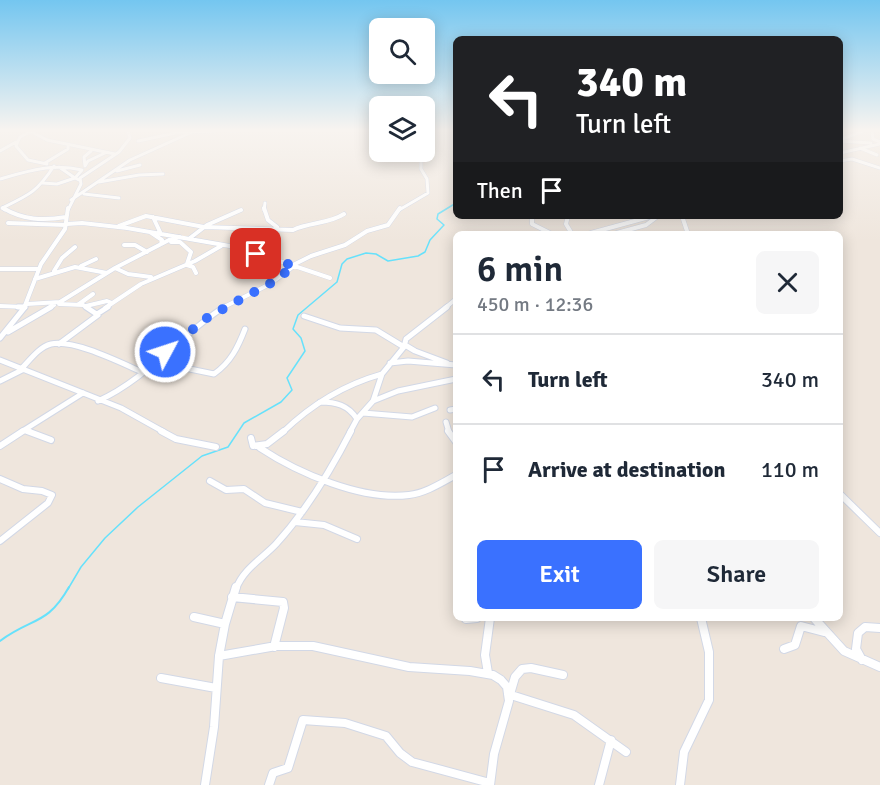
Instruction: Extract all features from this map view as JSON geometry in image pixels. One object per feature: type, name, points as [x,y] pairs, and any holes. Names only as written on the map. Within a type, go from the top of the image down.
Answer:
[{"type":"street","points":[[0,179],[47,168]]},
{"type":"street","points":[[53,168],[42,183],[28,196],[2,208],[18,218],[41,220],[66,217]]},
{"type":"street","points":[[0,338],[26,306],[39,269],[67,225],[66,217],[70,201],[81,184],[68,173],[56,171],[55,168]]},
{"type":"street","points":[[77,179],[84,168],[78,168]]},
{"type":"street","points":[[42,183],[57,184],[77,179],[92,168]]},
{"type":"street","points":[[70,201],[120,168]]},
{"type":"street","points":[[110,173],[130,168]]},
{"type":"street","points":[[99,401],[112,396],[208,317],[271,283],[311,256],[346,244],[367,231],[375,231],[388,225],[401,207],[429,193],[427,179],[421,173],[421,168]]},
{"type":"street","points":[[97,182],[139,175],[163,174]]},
{"type":"street","points":[[80,194],[96,193],[119,198]]},
{"type":"street","points":[[265,203],[265,217],[278,227],[289,227]]},
{"type":"street","points":[[189,238],[205,227],[241,210]]},
{"type":"street","points":[[117,227],[141,217],[153,217],[174,223],[205,227],[262,227],[293,230],[302,225],[335,220],[344,214]]},
{"type":"street","points":[[153,217],[160,232]]},
{"type":"street","points":[[319,224],[325,217]]},
{"type":"street","points":[[532,219],[532,224],[546,231]]},
{"type":"street","points":[[594,231],[612,224],[646,219]]},
{"type":"street","points":[[624,231],[643,226],[653,219]]},
{"type":"street","points":[[8,224],[117,227],[160,232],[243,249],[330,278]]},
{"type":"street","points":[[262,227],[272,224]]},
{"type":"street","points":[[243,249],[252,234],[253,227]]},
{"type":"street","points":[[252,234],[282,229]]},
{"type":"street","points":[[149,231],[163,243]]},
{"type":"street","points":[[0,330],[7,331],[17,328],[115,268],[163,243],[182,237]]},
{"type":"street","points":[[163,243],[180,242],[190,251],[187,264]]},
{"type":"street","points":[[124,245],[135,245],[147,252]]},
{"type":"street","points":[[59,344],[112,303],[156,277],[221,246]]},
{"type":"street","points":[[53,272],[61,259],[75,247]]},
{"type":"street","points":[[48,254],[61,259]]},
{"type":"street","points":[[35,279],[96,259]]},
{"type":"street","points":[[187,264],[193,267],[196,273]]},
{"type":"street","points":[[76,267],[106,273]]},
{"type":"street","points":[[115,268],[133,275],[156,277]]},
{"type":"street","points":[[0,269],[39,269]]},
{"type":"street","points":[[79,304],[93,294]]},
{"type":"street","points":[[86,306],[107,301],[112,303]]},
{"type":"street","points":[[205,785],[214,727],[219,656],[232,597],[244,574],[276,544],[302,512],[341,451],[357,419],[373,401],[382,374],[404,346],[406,339],[453,302]]},
{"type":"street","points":[[0,306],[79,304],[98,314]]},
{"type":"street","points":[[304,316],[343,328],[376,330],[412,351],[447,363]]},
{"type":"street","points":[[154,362],[214,374],[228,362],[243,341],[242,334],[245,329]]},
{"type":"street","points":[[0,381],[23,369],[48,345],[59,344],[112,358],[142,372]]},
{"type":"street","points":[[0,360],[121,408],[176,439],[216,447]]},
{"type":"street","points":[[390,363],[408,361],[453,364]]},
{"type":"street","points":[[260,448],[275,439],[318,402],[353,382],[382,374]]},
{"type":"street","points":[[373,401],[398,391],[453,379]]},
{"type":"street","points":[[0,446],[83,393]]},
{"type":"street","points":[[318,402],[343,406],[351,410],[357,419]]},
{"type":"street","points":[[363,413],[412,417],[435,408]]},
{"type":"street","points":[[446,422],[446,427],[453,438]]},
{"type":"street","points":[[25,430],[51,440]]},
{"type":"street","points":[[251,438],[253,446],[282,462],[342,487],[399,496],[430,489],[453,477]]},
{"type":"street","points":[[0,479],[23,489],[34,489],[52,495],[48,503],[1,538]]},
{"type":"street","points":[[210,481],[223,489],[232,492],[245,490],[265,503],[302,512]]},
{"type":"street","points":[[843,497],[880,533]]},
{"type":"street","points":[[295,522],[324,525],[357,539]]},
{"type":"street","points":[[232,597],[283,602],[284,608],[274,646]]},
{"type":"street","points":[[194,617],[225,624]]},
{"type":"street","points":[[488,674],[485,655],[489,621]]},
{"type":"street","points":[[680,785],[684,752],[709,700],[709,652],[702,621]]},
{"type":"street","points":[[816,621],[844,651],[880,667]]},
{"type":"street","points":[[784,649],[791,649],[796,645],[801,626],[824,632]]},
{"type":"street","points":[[863,661],[856,649],[858,633],[865,627],[880,628]]},
{"type":"street","points":[[219,656],[241,654],[274,646],[320,646],[422,669],[450,669],[488,674],[503,680],[509,694],[574,715],[626,752]]},
{"type":"street","points":[[269,785],[275,771],[288,768],[303,720],[345,723],[386,736],[400,753],[412,762],[490,784],[495,748],[515,677],[522,669],[531,668],[563,675]]},
{"type":"street","points":[[161,678],[216,687]]},
{"type":"street","points":[[599,785],[611,740]]},
{"type":"waterway","points":[[68,589],[81,567],[105,538],[138,507],[202,456],[228,447],[244,423],[281,402],[292,390],[287,378],[305,351],[301,338],[293,329],[298,315],[337,282],[342,264],[347,259],[366,253],[376,254],[388,261],[418,256],[425,252],[430,240],[444,225],[437,219],[438,214],[453,205]]},
{"type":"waterway","points":[[0,641],[46,615],[61,600],[69,587]]},
{"type":"route","points":[[165,352],[208,317],[271,283],[294,266],[256,254]]}]
